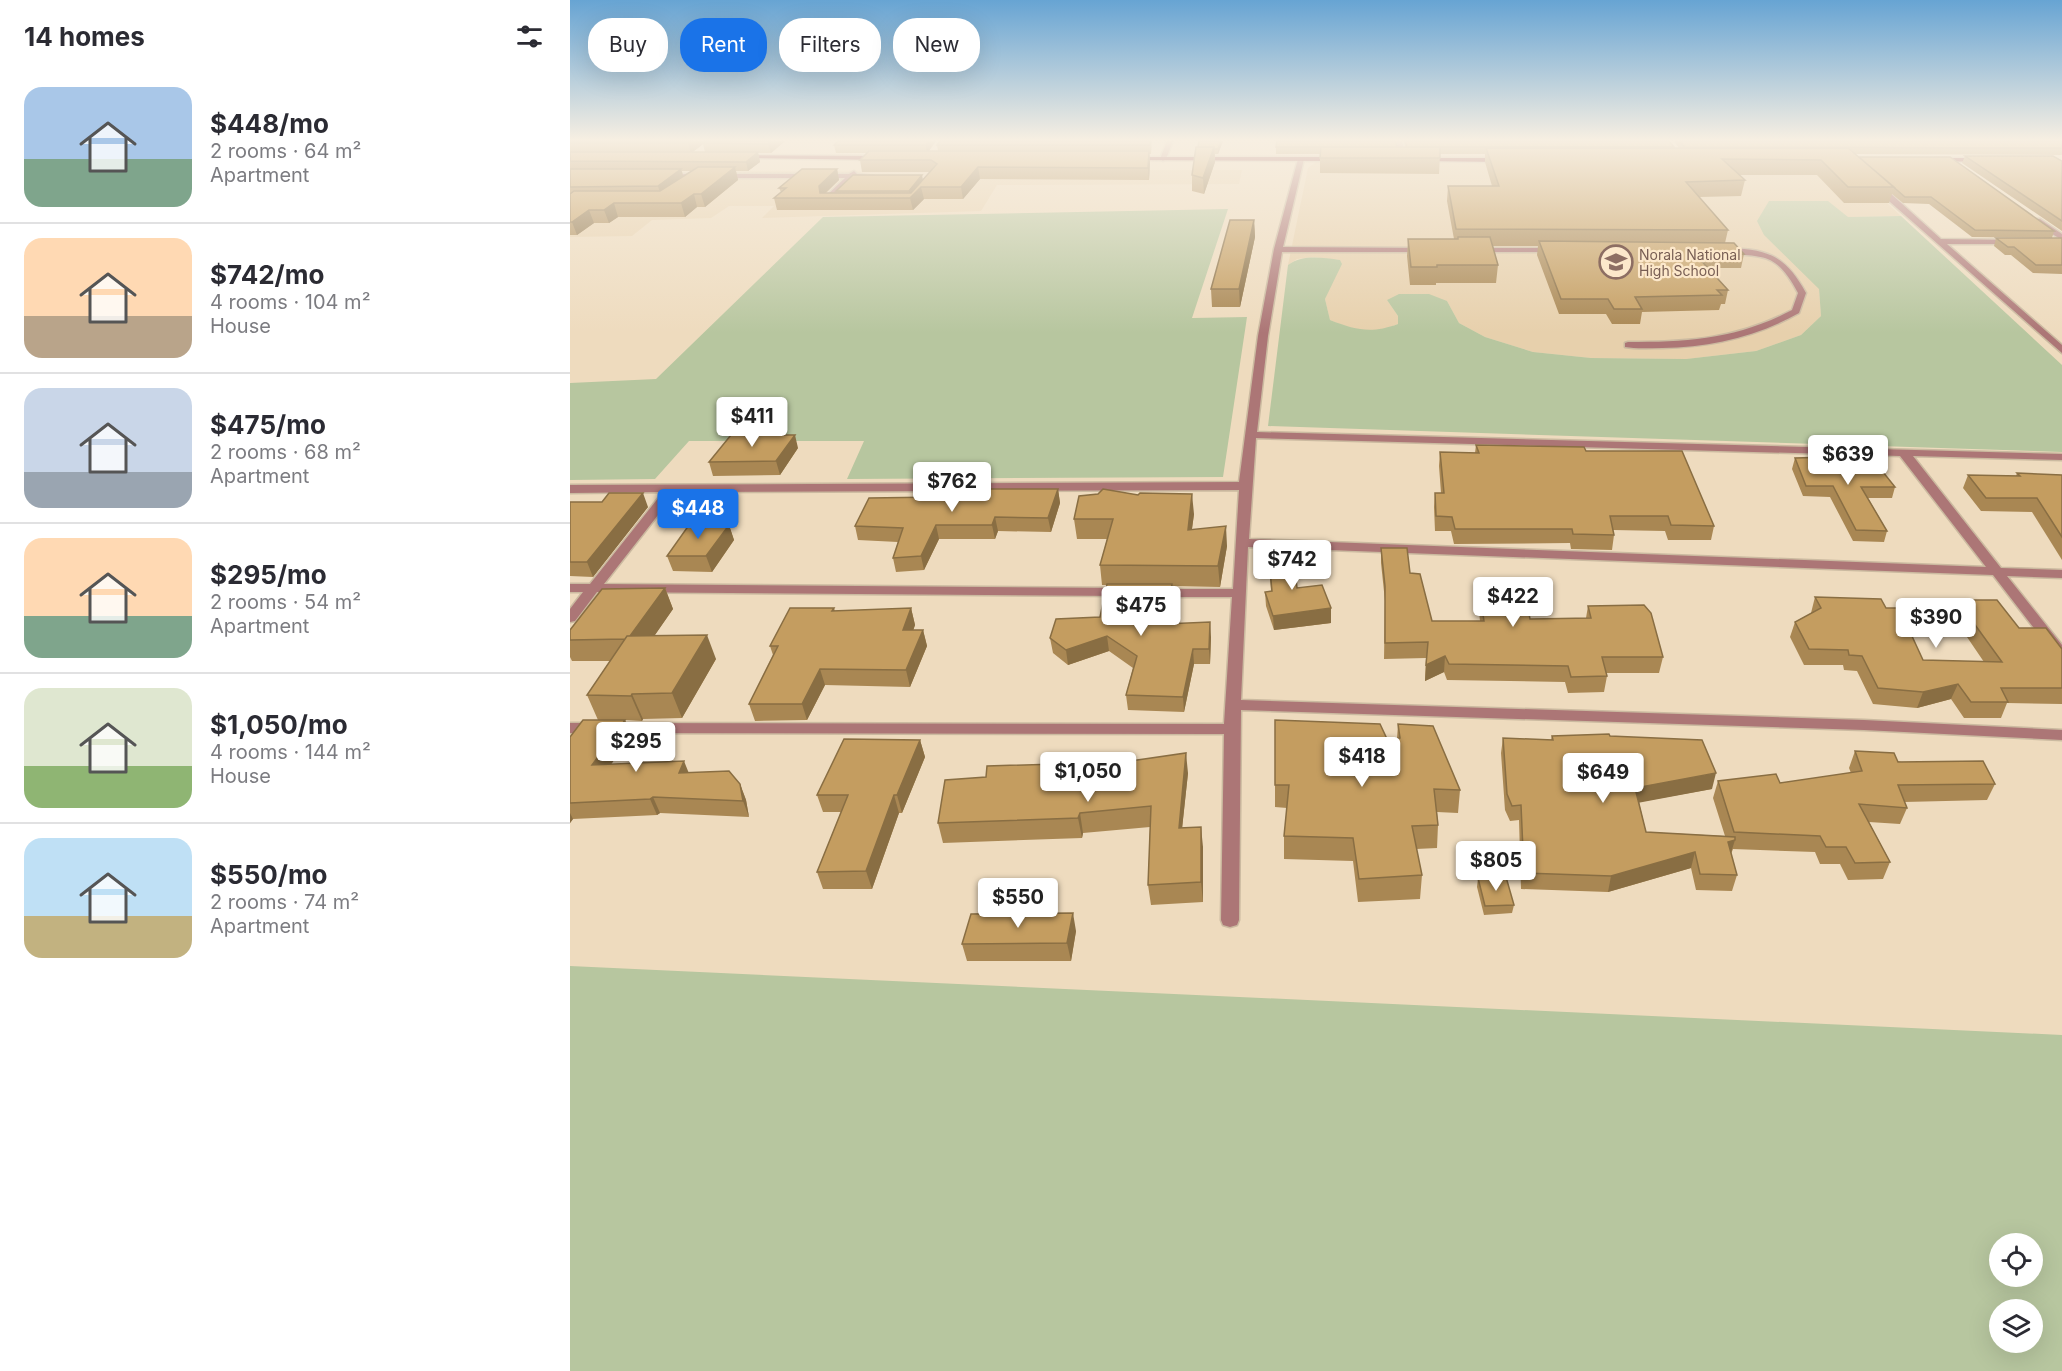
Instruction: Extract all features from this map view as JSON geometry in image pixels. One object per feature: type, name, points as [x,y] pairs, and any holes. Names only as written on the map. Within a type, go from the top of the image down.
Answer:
[{"type":"street","points":[[1230,920],[1232,729],[1245,486],[1263,336],[1278,249],[1289,205]]},
{"type":"street","points":[[1899,205],[2062,350]]},
{"type":"street","points":[[2025,212],[2062,240]]},
{"type":"street","points":[[2051,242],[2062,240]]},
{"type":"street","points":[[1940,241],[2029,242]]},
{"type":"street","points":[[1278,249],[1434,250]]},
{"type":"street","points":[[1457,250],[1562,250]]},
{"type":"street","points":[[1628,345],[1690,345],[1724,341],[1751,333],[1796,311],[1802,294],[1791,270],[1779,261],[1755,252],[1713,250]]},
{"type":"street","points":[[2046,335],[2062,336]]},
{"type":"street","points":[[1251,435],[2062,457]]},
{"type":"street","points":[[1904,453],[2062,655]]},
{"type":"street","points":[[570,489],[1245,486]]},
{"type":"street","points":[[570,618],[671,490]]},
{"type":"street","points":[[1242,543],[2062,574]]},
{"type":"street","points":[[570,588],[1240,593]]},
{"type":"street","points":[[1234,705],[1864,725],[2062,735]]},
{"type":"street","points":[[570,728],[1232,729]]},
{"type":"shaded area","points":[[570,205],[985,205],[981,211],[762,218],[774,206],[729,206],[711,218],[652,220],[632,236],[570,237]]},
{"type":"shaded area","name":"Norala National High School","points":[[1300,205],[1889,205],[1901,216],[1849,217],[1819,289],[1821,316],[1801,335],[1756,351],[1686,359],[1591,358],[1533,352],[1485,337],[1459,323],[1447,301],[1387,300],[1398,316],[1398,324],[1382,330],[1354,330],[1330,320],[1325,299],[1340,260],[1313,257],[1297,259],[1288,265]]},
{"type":"green space","points":[[1767,205],[1833,205],[1848,217],[1901,216],[2062,365],[2062,452],[1268,426],[1288,265],[1300,259],[1340,260],[1342,264],[1325,299],[1330,320],[1348,326],[1371,330],[1398,324],[1398,316],[1387,300],[1399,294],[1429,294],[1447,301],[1459,323],[1485,337],[1533,352],[1591,358],[1686,359],[1756,351],[1801,335],[1821,316],[1819,289],[1764,235],[1757,221]]},
{"type":"green space","points":[[1228,209],[1192,318],[1247,317],[1223,477],[847,479],[864,441],[689,441],[655,479],[570,480],[570,383],[656,379],[823,217]]},
{"type":"green space","points":[[570,966],[2062,1035],[2062,1371],[570,1371]]},
{"type":"building","points":[[570,205],[611,205],[604,210],[589,210],[570,222]]},
{"type":"building","points":[[1452,205],[1706,205],[1728,230],[1456,229]]},
{"type":"building","points":[[1942,205],[2017,205],[2054,231],[1975,230]]},
{"type":"building","points":[[2038,205],[2062,205],[2062,221]]},
{"type":"building","points":[[1230,220],[1254,220],[1239,289],[1211,289]]},
{"type":"building","points":[[1458,237],[1490,237],[1498,265],[1411,267],[1408,239],[1458,239]]},
{"type":"building","points":[[1996,238],[2062,238],[2062,265],[2036,265],[2014,247],[2008,247]]},
{"type":"building","points":[[1539,241],[1734,243],[1744,254],[1696,255],[1728,290],[1717,290],[1722,295],[1635,297],[1642,309],[1614,309],[1608,299],[1561,299]]},
{"type":"building","points":[[731,435],[795,435],[776,461],[709,462]]},
{"type":"building","points":[[1476,445],[1584,447],[1586,451],[1682,451],[1714,526],[1671,525],[1668,516],[1610,516],[1614,535],[1573,534],[1572,529],[1455,529],[1452,517],[1436,516],[1435,493],[1444,493],[1440,452],[1479,453]]},
{"type":"building","points":[[1832,457],[1833,462],[1875,462],[1895,487],[1861,487],[1887,531],[1856,530],[1833,486],[1806,486],[1795,458]]},
{"type":"building","points":[[2017,473],[2062,475],[2062,537],[2037,498],[1986,498],[1968,475],[2020,476]]},
{"type":"building","points":[[969,489],[1058,489],[1048,518],[995,517],[992,525],[936,525],[921,556],[893,558],[903,528],[855,526],[869,498],[939,497],[941,494],[968,494]]},
{"type":"building","points":[[1103,489],[1138,495],[1140,493],[1192,494],[1188,530],[1226,526],[1218,566],[1100,565],[1113,519],[1074,519],[1079,496],[1098,494]]},
{"type":"building","points":[[609,493],[643,493],[587,562],[570,562],[570,502],[602,502]]},
{"type":"building","points":[[689,525],[729,525],[706,556],[667,556]]},
{"type":"building","points":[[1381,548],[1407,548],[1410,573],[1420,574],[1432,621],[1484,621],[1479,588],[1524,588],[1530,619],[1591,618],[1588,606],[1644,605],[1651,613],[1663,657],[1602,657],[1607,676],[1571,677],[1568,666],[1449,664],[1445,656],[1426,665],[1428,642],[1385,643],[1385,586]]},
{"type":"building","points":[[1294,559],[1297,588],[1322,585],[1331,608],[1273,616],[1265,592],[1272,591],[1269,560]]},
{"type":"building","points":[[1107,584],[1172,584],[1165,624],[1210,622],[1209,649],[1193,649],[1183,697],[1126,695],[1137,656],[1107,636],[1066,650],[1050,638],[1056,619],[1100,617]]},
{"type":"building","points":[[665,588],[630,636],[625,639],[570,640],[570,630],[602,589]]},
{"type":"building","points":[[1815,597],[1881,599],[1886,608],[1899,608],[1923,660],[2002,662],[1957,600],[1997,600],[2019,628],[2046,628],[2062,649],[2062,688],[2001,688],[2008,702],[1971,702],[1958,684],[1923,692],[1878,688],[1862,656],[1849,655],[1848,650],[1809,649],[1795,622],[1821,608]]},
{"type":"building","points":[[790,608],[834,608],[832,611],[911,608],[903,630],[923,630],[906,670],[820,669],[802,704],[749,704],[778,646],[770,646]]},
{"type":"building","points":[[707,635],[672,693],[632,694],[631,696],[587,695],[627,636]]},
{"type":"building","points":[[583,720],[625,720],[592,765],[684,761],[679,773],[729,771],[740,784],[743,801],[653,797],[570,803],[570,737]]},
{"type":"building","points":[[1275,720],[1380,724],[1388,741],[1400,738],[1398,724],[1433,726],[1460,790],[1434,789],[1438,825],[1412,826],[1422,875],[1359,879],[1353,838],[1284,836],[1289,785],[1275,785]]},
{"type":"building","points":[[1609,734],[1610,736],[1702,740],[1716,773],[1635,788],[1646,832],[1735,837],[1735,840],[1728,842],[1737,875],[1700,874],[1695,852],[1611,876],[1524,873],[1521,805],[1512,806],[1507,794],[1503,738],[1553,740],[1552,736]]},
{"type":"building","points":[[844,739],[920,740],[897,795],[894,795],[866,871],[817,872],[848,795],[817,795]]},
{"type":"building","points":[[1855,751],[1894,753],[1898,762],[1983,761],[1995,784],[1898,785],[1907,808],[1859,804],[1890,862],[1855,863],[1846,847],[1826,847],[1820,836],[1734,832],[1718,781],[1776,774],[1780,783],[1862,771]]},
{"type":"building","points":[[1186,753],[1179,828],[1201,827],[1201,882],[1148,885],[1151,806],[1080,813],[1078,818],[938,823],[945,780],[986,777],[987,766],[1090,763],[1089,767]]},
{"type":"building","points":[[1506,877],[1514,905],[1485,906],[1478,878]]},
{"type":"building","points":[[1073,913],[1067,943],[962,944],[971,914]]},
{"type":"place","name":"Norala National High School","points":[[1616,262]]}]
